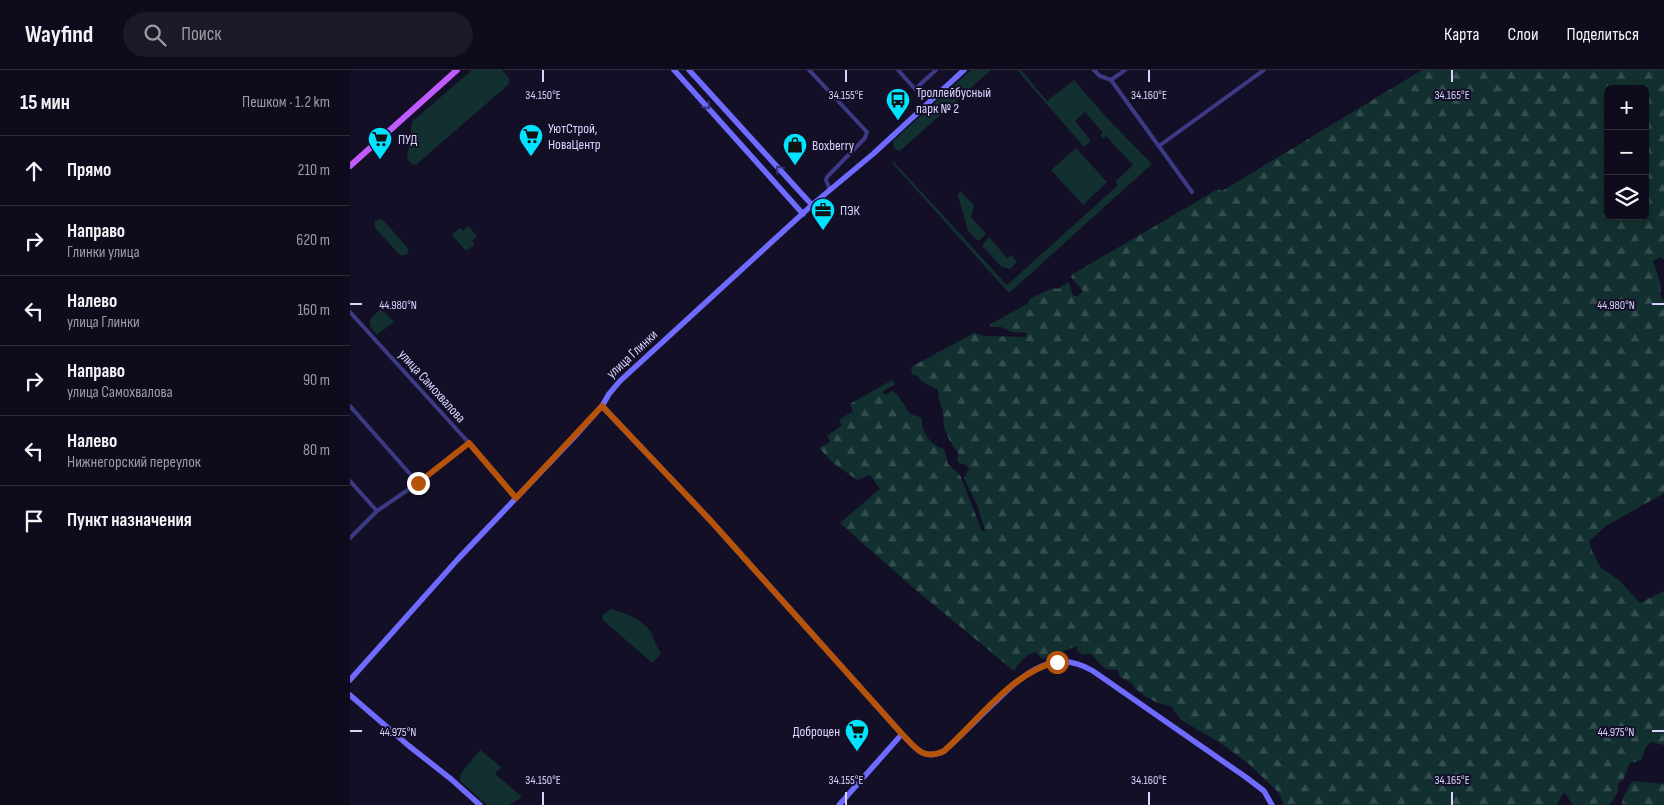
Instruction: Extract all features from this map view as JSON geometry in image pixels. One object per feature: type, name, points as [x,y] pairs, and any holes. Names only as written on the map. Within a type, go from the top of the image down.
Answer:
[{"type":"main road","points":[[350,166],[457,70]]},
{"type":"main road","points":[[674,70],[803,214]]},
{"type":"main road","points":[[689,70],[812,205]]},
{"type":"main road","name":"улица Глинки","points":[[350,680],[458,558],[602,406],[608,394],[620,381],[812,205],[873,154],[964,70]]},
{"type":"main road","points":[[602,406],[710,520],[920,752],[932,756],[944,751],[1025,675],[1050,663],[1071,662],[1085,666],[1093,671],[1223,760],[1259,786],[1272,805]]},
{"type":"main road","points":[[350,695],[409,746],[451,778],[480,805]]},
{"type":"main road","points":[[839,805],[902,734]]},
{"type":"street","points":[[809,70],[867,132],[865,138],[826,180],[830,190]]},
{"type":"street","points":[[898,70],[915,89],[936,70]]},
{"type":"street","points":[[1094,70],[1100,76],[1111,80],[1192,192]]},
{"type":"street","points":[[1111,80],[1125,70]]},
{"type":"street","points":[[1159,146],[1264,70]]},
{"type":"street","name":"улица Самохвалова","points":[[350,312],[469,443],[516,498]]},
{"type":"street","points":[[350,406],[418,483]]},
{"type":"street","points":[[350,538],[378,511],[418,483],[469,443]]},
{"type":"street","points":[[350,481],[378,511]]},
{"type":"green space","points":[[472,70],[502,70],[509,78],[509,84],[417,164],[413,165],[407,159],[412,122]]},
{"type":"green space","points":[[971,70],[991,70],[901,150],[899,151],[894,148],[893,141]]},
{"type":"green space","points":[[1017,70],[1021,70],[1047,101],[1074,80],[1106,117],[1152,164],[1009,293],[893,164],[893,161],[1007,285],[1117,186],[1116,181],[1133,165],[1106,136],[1103,139],[1100,135],[1103,133],[1085,112],[1075,121],[1091,141],[1084,147]]},
{"type":"green space","points":[[1422,70],[1664,70],[1664,260],[1660,257],[1653,261],[1661,285],[1660,294],[1664,301],[1664,493],[1606,526],[1589,541],[1601,568],[1619,580],[1640,603],[1664,591],[1664,745],[1651,742],[1646,747],[1641,760],[1630,763],[1623,780],[1618,783],[1615,797],[1609,805],[1573,805],[1565,793],[1563,793],[1557,805],[1284,805],[1279,793],[1249,764],[1219,742],[1181,720],[1171,706],[1157,702],[1144,695],[1132,683],[1121,677],[1118,670],[1105,669],[1090,653],[1082,655],[1077,650],[1077,646],[1046,658],[1041,658],[1036,652],[1032,653],[1023,659],[1014,671],[917,591],[840,523],[880,489],[870,475],[857,480],[832,462],[819,448],[830,442],[827,436],[842,425],[839,420],[853,411],[850,404],[892,380],[895,384],[883,391],[883,393],[886,395],[892,391],[896,393],[910,414],[922,418],[923,429],[928,438],[935,445],[944,449],[948,464],[960,475],[982,531],[985,531],[978,507],[964,478],[969,469],[966,465],[959,463],[957,459],[959,455],[944,427],[943,411],[938,390],[921,381],[918,376],[912,375],[911,367],[974,333],[984,336],[1026,337],[1027,333],[1012,332],[1001,327],[989,325],[1027,304],[1031,298],[1053,288],[1058,289],[1068,282],[1073,296],[1078,296],[1083,291],[1071,277],[1073,274],[1218,189],[1222,191]]},
{"type":"green space","points":[[1076,148],[1107,182],[1083,205],[1051,170]]},
{"type":"green space","points":[[960,191],[973,204],[971,217],[986,234],[980,240],[977,240],[968,231],[958,196]]},
{"type":"green space","points":[[380,219],[407,247],[409,251],[406,255],[400,255],[375,228],[375,221]]},
{"type":"green space","points":[[468,226],[477,236],[472,241],[475,244],[466,251],[452,235],[460,228],[463,231]]},
{"type":"green space","points":[[989,237],[1007,258],[1011,255],[1017,262],[1010,269],[1002,267],[982,246]]},
{"type":"green space","points":[[381,309],[394,322],[377,335],[371,327],[370,321]]},
{"type":"green space","points":[[611,609],[633,617],[647,627],[661,653],[654,662],[651,662],[602,619],[603,615]]},
{"type":"green space","points":[[480,750],[501,767],[495,774],[522,797],[509,805],[487,805],[460,781],[461,773]]},
{"type":"green space","points":[[1632,781],[1664,784],[1664,805],[1622,805],[1623,798]]},
{"type":"place","name":"Троллейбусный парк № 2","points":[[898,121]]},
{"type":"place","name":"УютСтрой, НоваЦентр","points":[[531,157]]},
{"type":"place","name":"ПУД","points":[[380,160]]},
{"type":"place","name":"Boxberry","points":[[795,166]]},
{"type":"place","name":"ПЭК","points":[[823,231]]},
{"type":"place","name":"Доброцен","points":[[857,752]]},
{"type":"route","points":[[418,483],[469,443],[516,498],[602,406],[618,420],[710,520],[902,734],[920,752],[932,756],[944,751],[1025,675],[1042,666],[1057,662]]}]
